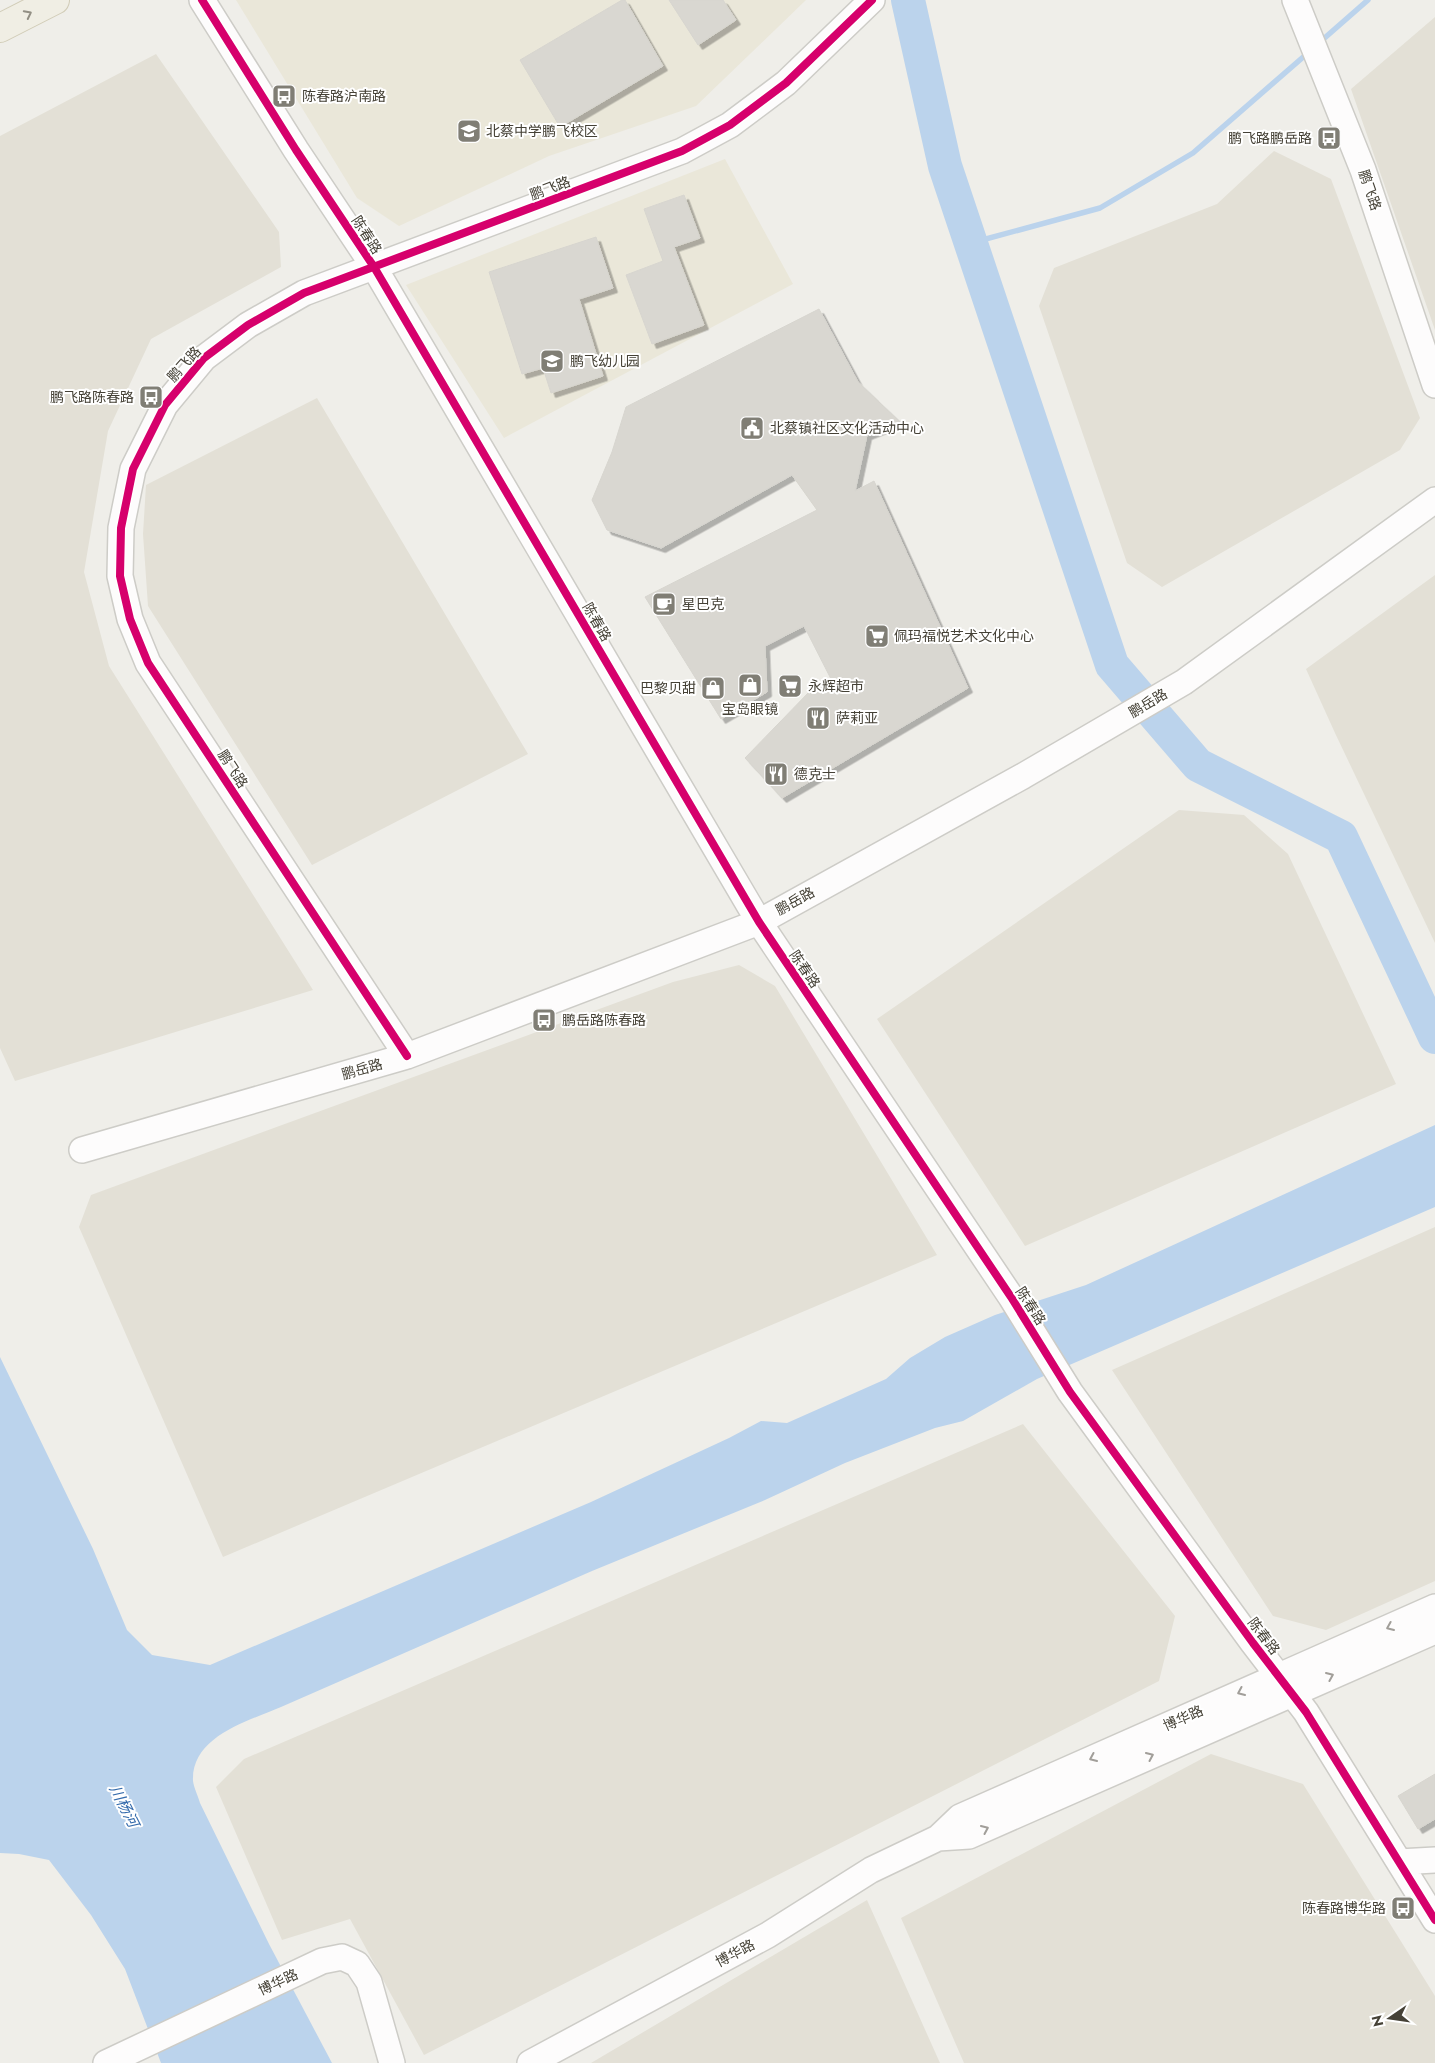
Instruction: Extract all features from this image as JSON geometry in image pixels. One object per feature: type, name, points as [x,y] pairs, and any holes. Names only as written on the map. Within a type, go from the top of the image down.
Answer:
[{"type":"main road","points":[[0,28],[55,0]]},
{"type":"street","name":"陈春路","points":[[202,0],[296,150],[374,267],[759,922],[1011,1297],[1070,1392],[1323,1737],[1435,1920]]},
{"type":"street","name":"鹏飞路","points":[[406,1056],[148,663],[130,619],[120,576],[121,528],[133,469],[165,404],[204,358],[248,325],[304,293],[682,151],[730,125],[786,83],[872,0]]},
{"type":"street","name":"鹏飞路","points":[[1297,5],[1364,170],[1435,385]]},
{"type":"street","name":"鹏岳路","points":[[82,1150],[406,1056],[759,922],[1079,744],[1184,682],[1435,500]]},
{"type":"street","name":"博华路","points":[[530,2063],[768,1935],[871,1870],[938,1838],[969,1836],[1285,1684],[1435,1607]]},
{"type":"street","name":"博华路","points":[[1285,1684],[1435,1630]]},
{"type":"street","points":[[1399,1862],[1435,1860]]},
{"type":"street","name":"博华路","points":[[106,2063],[322,1961],[342,1957],[357,1964],[369,1982],[392,2063]]},
{"type":"shaded area","name":"北蔡中学鹏飞校区","points":[[236,0],[806,0],[696,106],[549,156],[399,226],[357,198]]},
{"type":"shaded area","points":[[1435,17],[1435,330],[1351,89]]},
{"type":"shaded area","points":[[156,54],[279,232],[281,267],[151,339],[108,431],[84,572],[109,666],[313,990],[15,1081],[0,1048],[0,136]]},
{"type":"shaded area","points":[[1274,151],[1331,179],[1420,418],[1400,450],[1162,587],[1127,563],[1039,306],[1054,268],[1217,204]]},
{"type":"shaded area","name":"鹏飞幼儿园","points":[[725,159],[793,284],[504,438],[406,285]]},
{"type":"shaded area","points":[[317,398],[528,754],[312,865],[148,606],[143,534],[146,485]]},
{"type":"shaded area","points":[[1435,575],[1435,943],[1306,669]]},
{"type":"shaded area","points":[[1179,810],[1244,815],[1288,854],[1396,1084],[1025,1246],[877,1019]]},
{"type":"shaded area","points":[[739,965],[775,986],[937,1255],[223,1557],[79,1227],[91,1195],[673,982]]},
{"type":"shaded area","points":[[1435,1227],[1435,1581],[1326,1630],[1273,1616],[1112,1370]]},
{"type":"shaded area","points":[[1023,1424],[1175,1616],[1159,1681],[424,2055],[350,1919],[282,1940],[216,1787],[244,1759]]},
{"type":"shaded area","points":[[1211,1754],[1303,1784],[1435,1996],[1435,2063],[964,2063],[901,1918]]},
{"type":"shaded area","points":[[867,1900],[940,2063],[591,2063]]},
{"type":"water","name":"川杨河","points":[[1435,1125],[1435,1207],[1037,1379],[963,1421],[935,1428],[845,1463],[765,1500],[592,1571],[253,1718],[224,1732],[212,1742],[201,1752],[195,1765],[193,1781],[200,1803],[269,1944],[332,2063],[161,2063],[125,1969],[91,1915],[49,1860],[19,1854],[0,1853],[0,1357],[93,1549],[127,1630],[152,1655],[210,1665],[591,1502],[729,1438],[761,1421],[787,1423],[886,1379],[910,1358],[945,1337],[995,1315],[1086,1285]]},
{"type":"building","points":[[625,0],[663,66],[560,127],[520,60]]},
{"type":"building","points":[[669,0],[723,0],[736,20],[698,45]]},
{"type":"building","points":[[684,195],[700,238],[674,247],[704,325],[652,344],[626,275],[663,261],[644,209]]},
{"type":"building","points":[[596,237],[613,288],[579,299],[603,376],[551,393],[543,368],[522,374],[489,272]]},
{"type":"building","points":[[819,309],[858,382],[900,422],[867,435],[855,491],[874,481],[968,688],[782,798],[745,758],[810,691],[831,679],[804,626],[765,646],[767,692],[721,719],[645,597],[817,510],[792,475],[661,548],[607,530],[592,500],[612,452],[626,407]]},
{"type":"building","points":[[1435,1774],[1435,1819],[1418,1829],[1398,1796]]},
{"type":"waterway","points":[[908,0],[945,166],[1112,665],[1198,765],[1341,837],[1435,1037]]},
{"type":"waterway","points":[[1320,42],[1368,0]]},
{"type":"waterway","points":[[971,243],[1100,208],[1193,153],[1309,52]]},
{"type":"cycle path","points":[[202,0],[296,150],[374,267],[759,922],[1011,1297],[1070,1392],[1253,1643],[1306,1712],[1435,1920]]},
{"type":"cycle path","points":[[407,1056],[148,663],[130,619],[120,576],[121,528],[133,469],[165,405],[204,358],[248,325],[304,293],[682,151],[730,125],[786,83],[872,0]]},
{"type":"place","name":"陈春路沪南路","points":[[284,96]]},
{"type":"place","name":"北蔡中学鹏飞校区","points":[[469,131]]},
{"type":"place","name":"鹏飞路鹏岳路","points":[[1329,138]]},
{"type":"place","name":"鹏飞幼儿园","points":[[552,361]]},
{"type":"place","name":"鹏飞路陈春路","points":[[151,397]]},
{"type":"place","name":"北蔡镇社区文化活动中心","points":[[752,428]]},
{"type":"place","name":"星巴克","points":[[664,604]]},
{"type":"place","name":"佩玛福悦艺术文化中心","points":[[877,636]]},
{"type":"place","name":"宝岛眼镜","points":[[750,685]]},
{"type":"place","name":"永辉超市","points":[[790,686]]},
{"type":"place","name":"巴黎贝甜","points":[[713,688]]},
{"type":"place","name":"萨莉亚","points":[[818,718]]},
{"type":"place","name":"德克士","points":[[776,774]]},
{"type":"place","name":"鹏岳路陈春路","points":[[544,1020]]},
{"type":"place","name":"陈春路博华路","points":[[1403,1908]]}]
